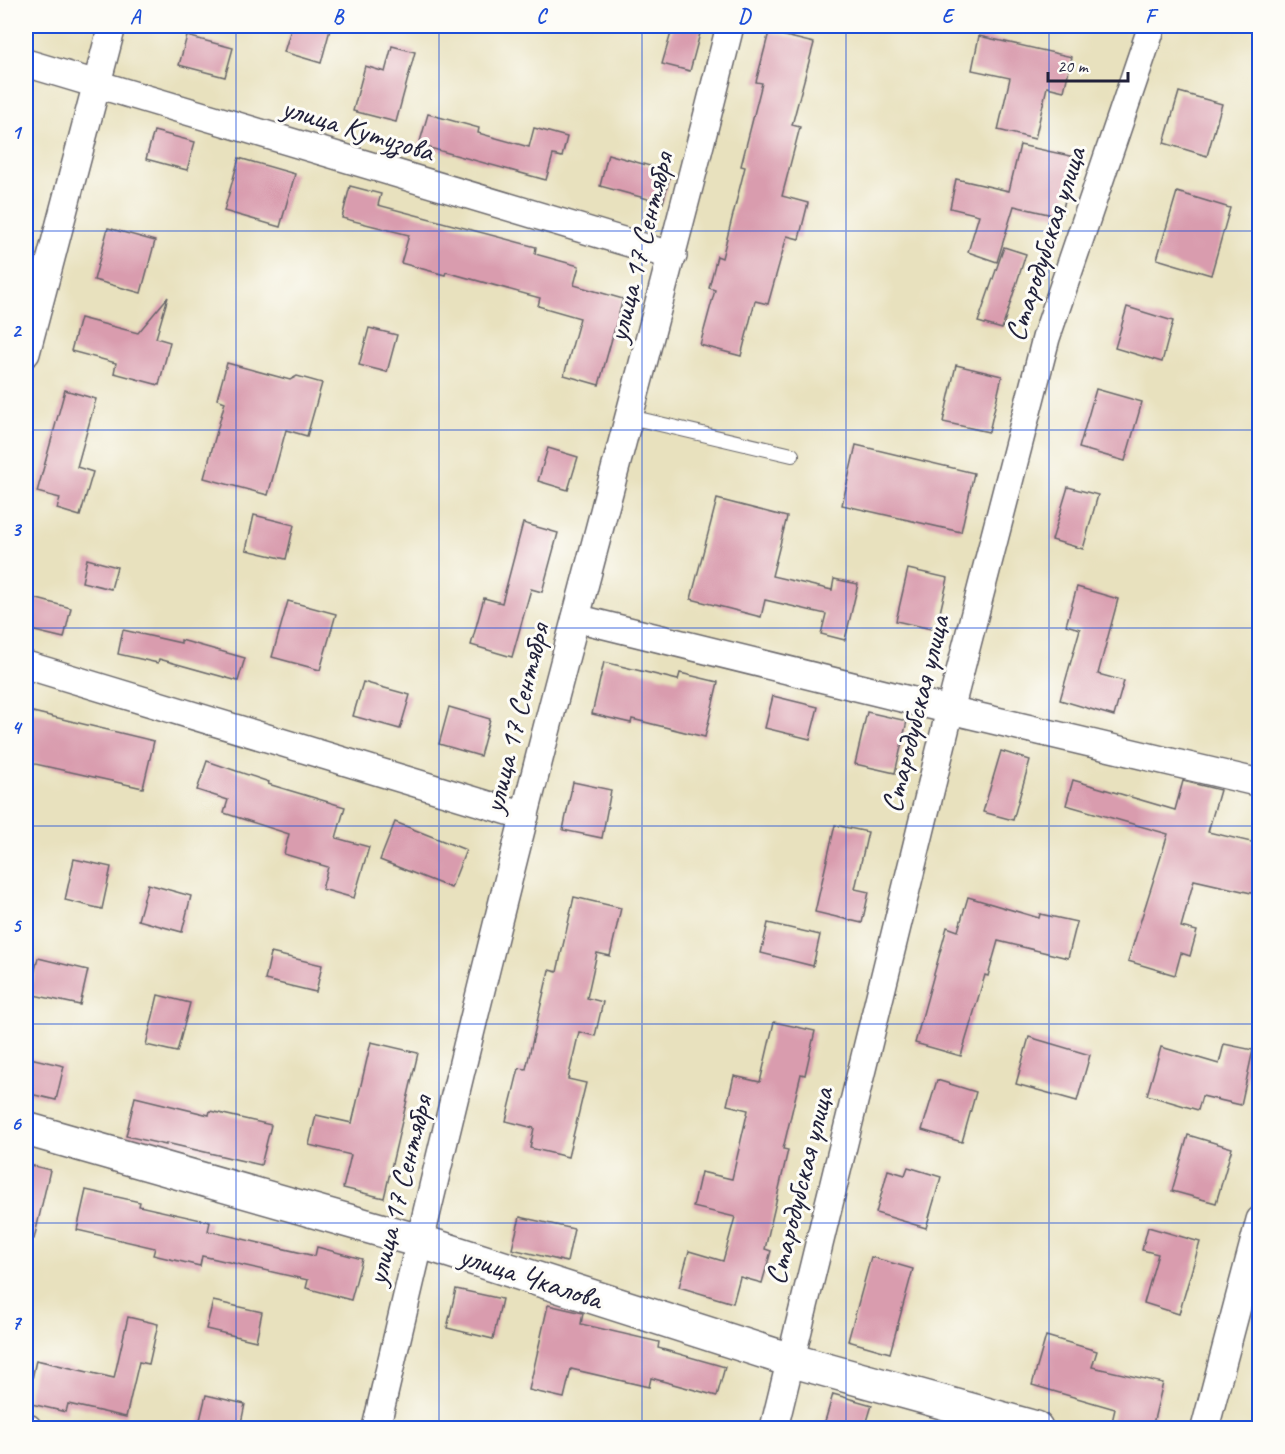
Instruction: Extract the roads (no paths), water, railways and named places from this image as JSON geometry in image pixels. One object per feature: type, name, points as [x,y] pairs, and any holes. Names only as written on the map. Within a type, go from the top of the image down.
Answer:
[{"type":"street","points":[[26,353],[112,26]]},
{"type":"street","name":"улица 17 Сентября","points":[[376,1428],[419,1241],[525,816],[673,256],[730,26]]},
{"type":"street","name":"Стародубская улица","points":[[774,1428],[950,710],[1046,338],[1152,26]]},
{"type":"street","name":"улица Кутузова","points":[[26,63],[673,256]]},
{"type":"street","points":[[576,618],[1260,783]]},
{"type":"street","points":[[26,665],[525,816]]},
{"type":"street","name":"улица Чкалова","points":[[26,1129],[419,1241],[790,1360],[1036,1428]]},
{"type":"street","points":[[1205,1428],[1260,1220]]},
{"type":"lane","points":[[630,417],[792,455]]}]
